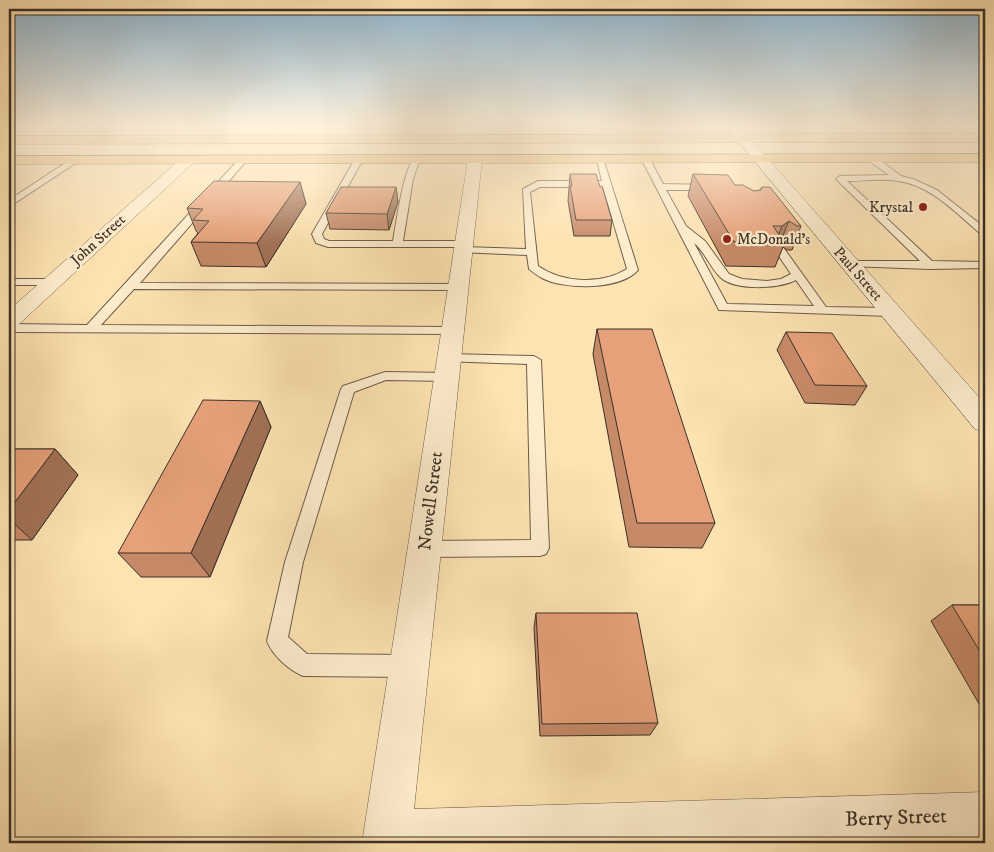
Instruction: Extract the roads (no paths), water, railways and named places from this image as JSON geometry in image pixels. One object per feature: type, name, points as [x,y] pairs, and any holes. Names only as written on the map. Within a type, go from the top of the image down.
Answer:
[{"type":"street","name":"John Street","points":[[9,322],[183,165]]},
{"type":"street","name":"Nowell Street","points":[[387,839],[474,165]]},
{"type":"street","name":"Paul Street","points":[[764,165],[985,422]]},
{"type":"street","name":"Berry Street","points":[[387,839],[985,815]]},
{"type":"lane","points":[[11,201],[68,165]]},
{"type":"lane","points":[[91,328],[222,190],[241,165]]},
{"type":"lane","points":[[355,165],[317,234],[320,241],[328,244],[397,244],[532,252]]},
{"type":"lane","points":[[397,244],[409,179],[414,165]]},
{"type":"lane","points":[[601,165],[632,270],[625,276],[612,281],[568,281],[547,276],[533,267],[526,191],[538,184],[606,184]]},
{"type":"lane","points":[[648,165],[723,307],[890,312]]},
{"type":"lane","points":[[880,165],[898,178]]},
{"type":"lane","points":[[931,266],[840,179],[898,178],[920,184],[985,233]]},
{"type":"lane","points":[[661,187],[724,187]]},
{"type":"lane","points":[[679,225],[701,243],[725,276],[740,282],[767,284],[784,282],[797,275]]},
{"type":"lane","points":[[779,250],[823,311]]},
{"type":"lane","points":[[850,264],[985,265]]},
{"type":"lane","points":[[9,282],[52,282]]},
{"type":"lane","points":[[131,286],[458,288]]},
{"type":"lane","points":[[9,328],[91,328],[534,360],[540,548],[425,549]]},
{"type":"lane","points":[[410,666],[303,665],[278,641],[294,562],[348,389],[450,355]]},
{"type":"place","name":"Krystal","points":[[923,207]]},
{"type":"place","name":"McDonald's","points":[[727,239]]}]
